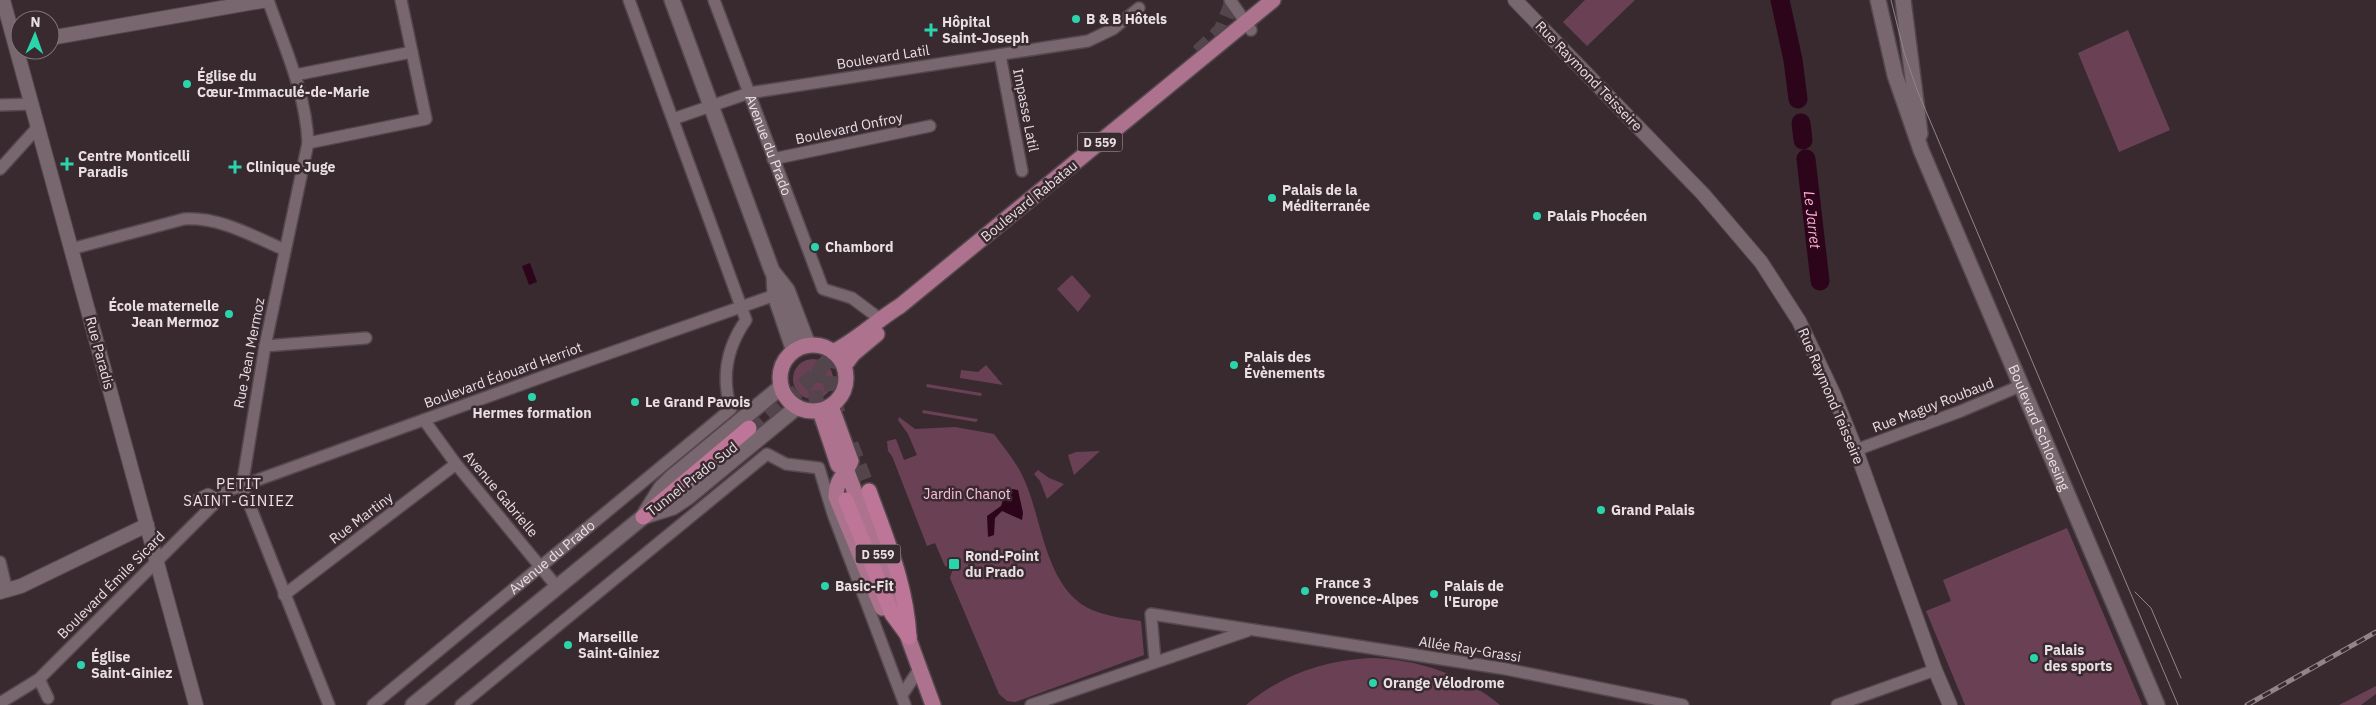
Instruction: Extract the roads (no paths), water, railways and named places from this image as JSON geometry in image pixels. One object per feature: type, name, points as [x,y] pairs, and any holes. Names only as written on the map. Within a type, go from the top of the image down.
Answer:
[{"type":"highway","name":"Tunnel Prado Sud","points":[[643,517],[751,430]]},
{"type":"highway","points":[[869,491],[901,577],[907,607],[909,637]]},
{"type":"highway","points":[[846,500],[892,614],[909,637]]},
{"type":"main road","points":[[672,0],[774,274],[775,295],[801,348]]},
{"type":"main road","name":"Boulevard Rabatau","points":[[833,352],[846,346],[900,306],[1248,27],[1273,0]]},
{"type":"main road","name":"Boulevard Schloesing","points":[[1878,0],[1895,75],[1921,150],[2020,386],[2041,428],[2158,705]]},
{"type":"main road","name":"Boulevard Schloesing","points":[[1902,0],[1917,104],[1921,150]]},
{"type":"main road","points":[[774,274],[787,290],[801,348]]},
{"type":"main road","name":"Boulevard Rabatau","points":[[844,366],[853,354],[886,326],[900,306]]},
{"type":"main road","points":[[822,346],[833,352],[844,366],[847,379],[844,390],[825,409],[808,411],[796,407],[784,395],[781,388],[780,379],[783,363],[801,348],[822,346]]},
{"type":"main road","name":"Avenue du Prado","points":[[413,705],[643,517],[661,488],[672,477],[781,388]]},
{"type":"main road","name":"Avenue du Prado","points":[[643,517],[673,507],[796,407]]},
{"type":"main road","points":[[825,409],[838,465],[847,471],[840,477],[836,486],[836,497],[885,617],[894,629],[909,637],[933,705]]},
{"type":"street","name":"Rue Paradis","points":[[3,0],[10,20]]},
{"type":"street","points":[[60,36],[267,0]]},
{"type":"street","name":"Rue Jean Mermoz","points":[[242,486],[265,346],[308,143],[307,118],[295,75],[267,0]]},
{"type":"street","points":[[308,143],[426,119],[401,0]]},
{"type":"street","points":[[629,0],[742,306]]},
{"type":"street","name":"Avenue du Prado","points":[[714,0],[823,289],[852,298],[880,319]]},
{"type":"street","points":[[1230,0],[1248,27]]},
{"type":"street","name":"Rue Raymond Teisseire","points":[[1515,0],[1692,182],[1761,262],[1799,321],[1834,396],[1856,450],[1935,670],[1950,705]]},
{"type":"street","name":"Boulevard Latil","points":[[712,105],[749,93],[1088,42],[1113,28],[1139,8]]},
{"type":"street","points":[[295,75],[412,52]]},
{"type":"street","name":"Impasse Latil","points":[[1000,54],[1022,171]]},
{"type":"street","name":"Rue Paradis","points":[[22,60],[38,127],[196,705]]},
{"type":"street","points":[[0,105],[32,104]]},
{"type":"street","points":[[674,119],[712,105]]},
{"type":"street","name":"Boulevard Onfroy","points":[[773,159],[930,126]]},
{"type":"street","points":[[0,169],[38,127]]},
{"type":"street","points":[[71,249],[184,219],[203,218],[220,222],[285,250]]},
{"type":"street","name":"Boulevard Édouard Herriot","points":[[242,486],[775,295]]},
{"type":"street","name":"Avenue du Prado","points":[[373,705],[731,409],[726,386],[726,367],[734,339],[746,320],[742,306]]},
{"type":"street","points":[[265,346],[366,338]]},
{"type":"street","name":"Rue Maguy Roubaud","points":[[1856,450],[1961,411],[2020,386]]},
{"type":"street","name":"Avenue Gabrielle","points":[[424,420],[456,464],[542,566],[557,587]]},
{"type":"street","points":[[461,705],[767,454],[786,464],[819,468],[837,523],[904,700]]},
{"type":"street","name":"Rue Martiny","points":[[284,595],[456,464]]},
{"type":"street","points":[[706,480],[718,496]]},
{"type":"street","points":[[242,486],[328,705]]},
{"type":"street","name":"Boulevard Émile Sicard","points":[[0,703],[39,679],[227,491],[242,486]]},
{"type":"street","points":[[194,500],[208,493],[219,499]]},
{"type":"street","points":[[0,562],[3,592],[21,586],[147,525]]},
{"type":"street","name":"Allée Ray-Grassi","points":[[1155,661],[1151,614],[1506,669],[1683,705]]},
{"type":"street","name":"Allée Ray-Grassi","points":[[1031,705],[1155,661],[1251,630]]},
{"type":"street","points":[[904,700],[920,668]]},
{"type":"street","points":[[1837,705],[1935,670]]},
{"type":"street","points":[[39,679],[48,698]]},
{"type":"waterway","name":"Le Jarret","points":[[1780,0],[1793,60],[1798,99]]},
{"type":"waterway","name":"Le Jarret","points":[[1801,123],[1803,140]]},
{"type":"waterway","name":"Le Jarret","points":[[1806,159],[1820,281]]},
{"type":"tunnel","points":[[1198,52],[1221,30],[1233,0]]},
{"type":"tunnel","points":[[752,432],[799,390],[843,345]]},
{"type":"tunnel","points":[[836,354],[830,378],[832,394],[840,418]]},
{"type":"tunnel","points":[[820,368],[816,382],[816,395],[822,423]]},
{"type":"tunnel","points":[[851,444],[869,491]]},
{"type":"tram line","points":[[1891,0],[1904,52],[1917,90],[2178,705]]},
{"type":"tram line","points":[[2135,592],[2151,608],[2181,678]]},
{"type":"railway","points":[[2247,705],[2376,632]]},
{"type":"place","name":"B & B Hôtels","points":[[1076,19]]},
{"type":"place","name":"Hôpital Saint-Joseph","points":[[931,30]]},
{"type":"place","name":"Église du Cœur-Immaculé-de-Marie","points":[[187,84]]},
{"type":"place","name":"Centre Monticelli Paradis","points":[[67,164]]},
{"type":"place","name":"Clinique Juge","points":[[235,167]]},
{"type":"place","name":"Palais de la Méditerranée","points":[[1272,198]]},
{"type":"place","name":"Palais Phocéen","points":[[1537,216]]},
{"type":"place","name":"Chambord","points":[[815,247]]},
{"type":"place","name":"École maternelle Jean Mermoz","points":[[229,314]]},
{"type":"place","name":"Palais des Évènements","points":[[1234,365]]},
{"type":"place","name":"Hermes formation","points":[[532,397]]},
{"type":"place","name":"Le Grand Pavois","points":[[635,402]]},
{"type":"place","name":"Grand Palais","points":[[1601,510]]},
{"type":"place","name":"Rond-Point du Prado","points":[[954,564]]},
{"type":"place","name":"Basic-Fit","points":[[825,586]]},
{"type":"place","name":"France 3 Provence-Alpes","points":[[1305,591]]},
{"type":"place","name":"Palais de l'Europe","points":[[1434,594]]},
{"type":"place","name":"Marseille Saint-Giniez","points":[[568,645]]},
{"type":"place","name":"Palais des sports","points":[[2034,658]]},
{"type":"place","name":"Église Saint-Giniez","points":[[81,665]]},
{"type":"place","name":"Orange Vélodrome","points":[[1373,683]]},
{"type":"district","name":"PETIT SAINT-GINIEZ","points":[[239,492]]},
{"type":"park label","name":"Jardin Chanot","points":[[967,494]]}]
